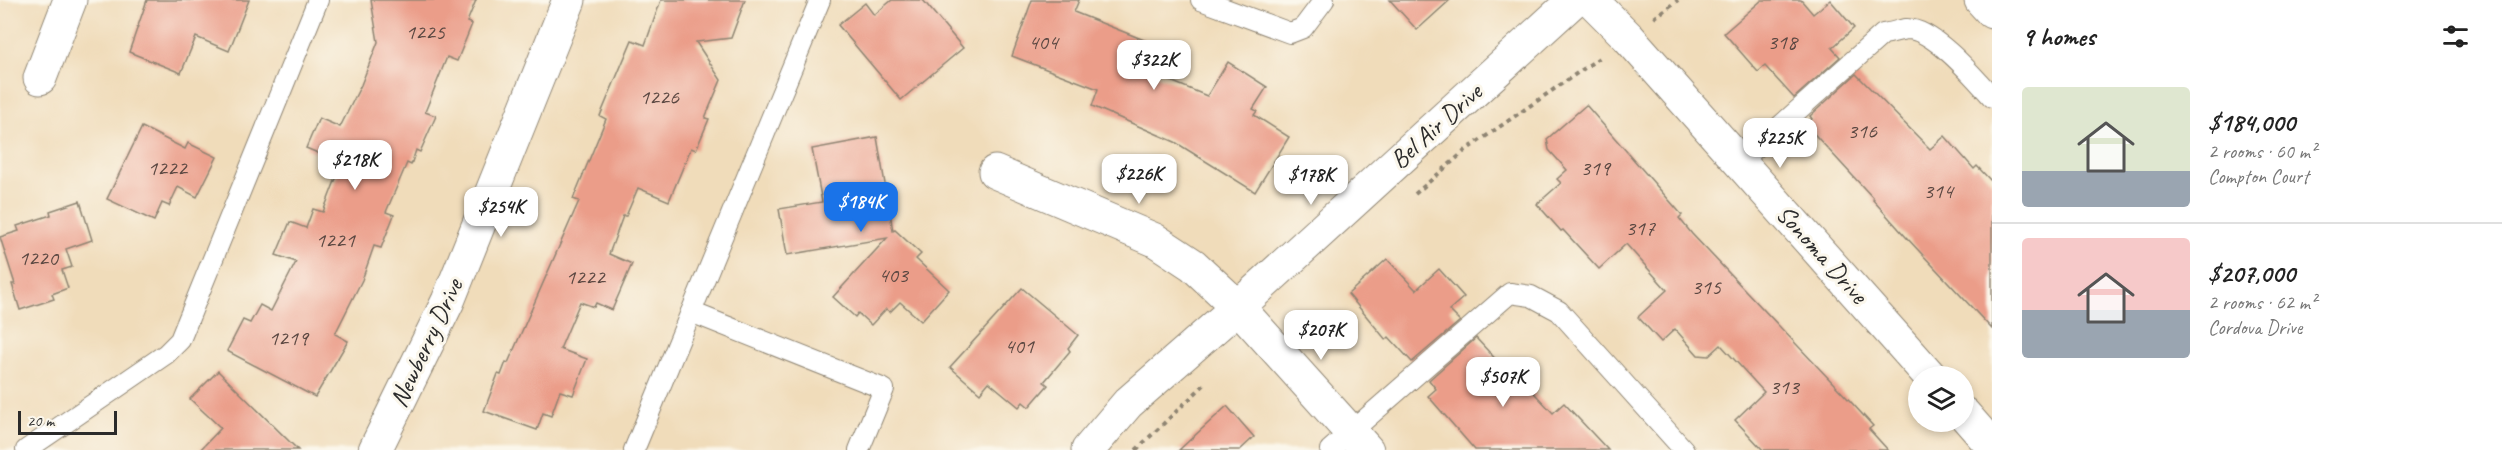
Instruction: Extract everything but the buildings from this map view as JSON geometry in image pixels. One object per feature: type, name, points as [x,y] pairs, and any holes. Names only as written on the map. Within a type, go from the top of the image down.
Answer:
[{"type":"street","points":[[40,78],[70,0]]},
{"type":"street","name":"Newberry Drive","points":[[375,450],[448,301],[569,0]]},
{"type":"street","name":"Bel Air Drive","points":[[1088,450],[1128,403],[1238,307],[1574,0]]},
{"type":"street","name":"Sonoma Drive","points":[[1591,0],[1629,38],[1921,366]]},
{"type":"street","points":[[1981,0],[1992,12]]},
{"type":"street","points":[[996,172],[1155,240],[1192,265],[1238,307],[1349,444]]},
{"type":"street","points":[[1974,425],[1992,446]]},
{"type":"lane","points":[[26,450],[166,354],[180,340],[318,0]]},
{"type":"lane","points":[[634,450],[820,0]]},
{"type":"lane","points":[[1201,0],[1290,33],[1304,28],[1324,0]]},
{"type":"lane","points":[[1740,162],[1883,34],[1908,29],[1934,40],[1958,60],[1992,97]]},
{"type":"lane","points":[[1349,444],[1510,293],[1531,296],[1559,311],[1684,450]]},
{"type":"lane","points":[[691,312],[884,389],[859,450]]},
{"type":"path","points":[[1414,195],[1466,150],[1629,38],[1678,0]]},
{"type":"path","points":[[1136,450],[1211,378]]}]
